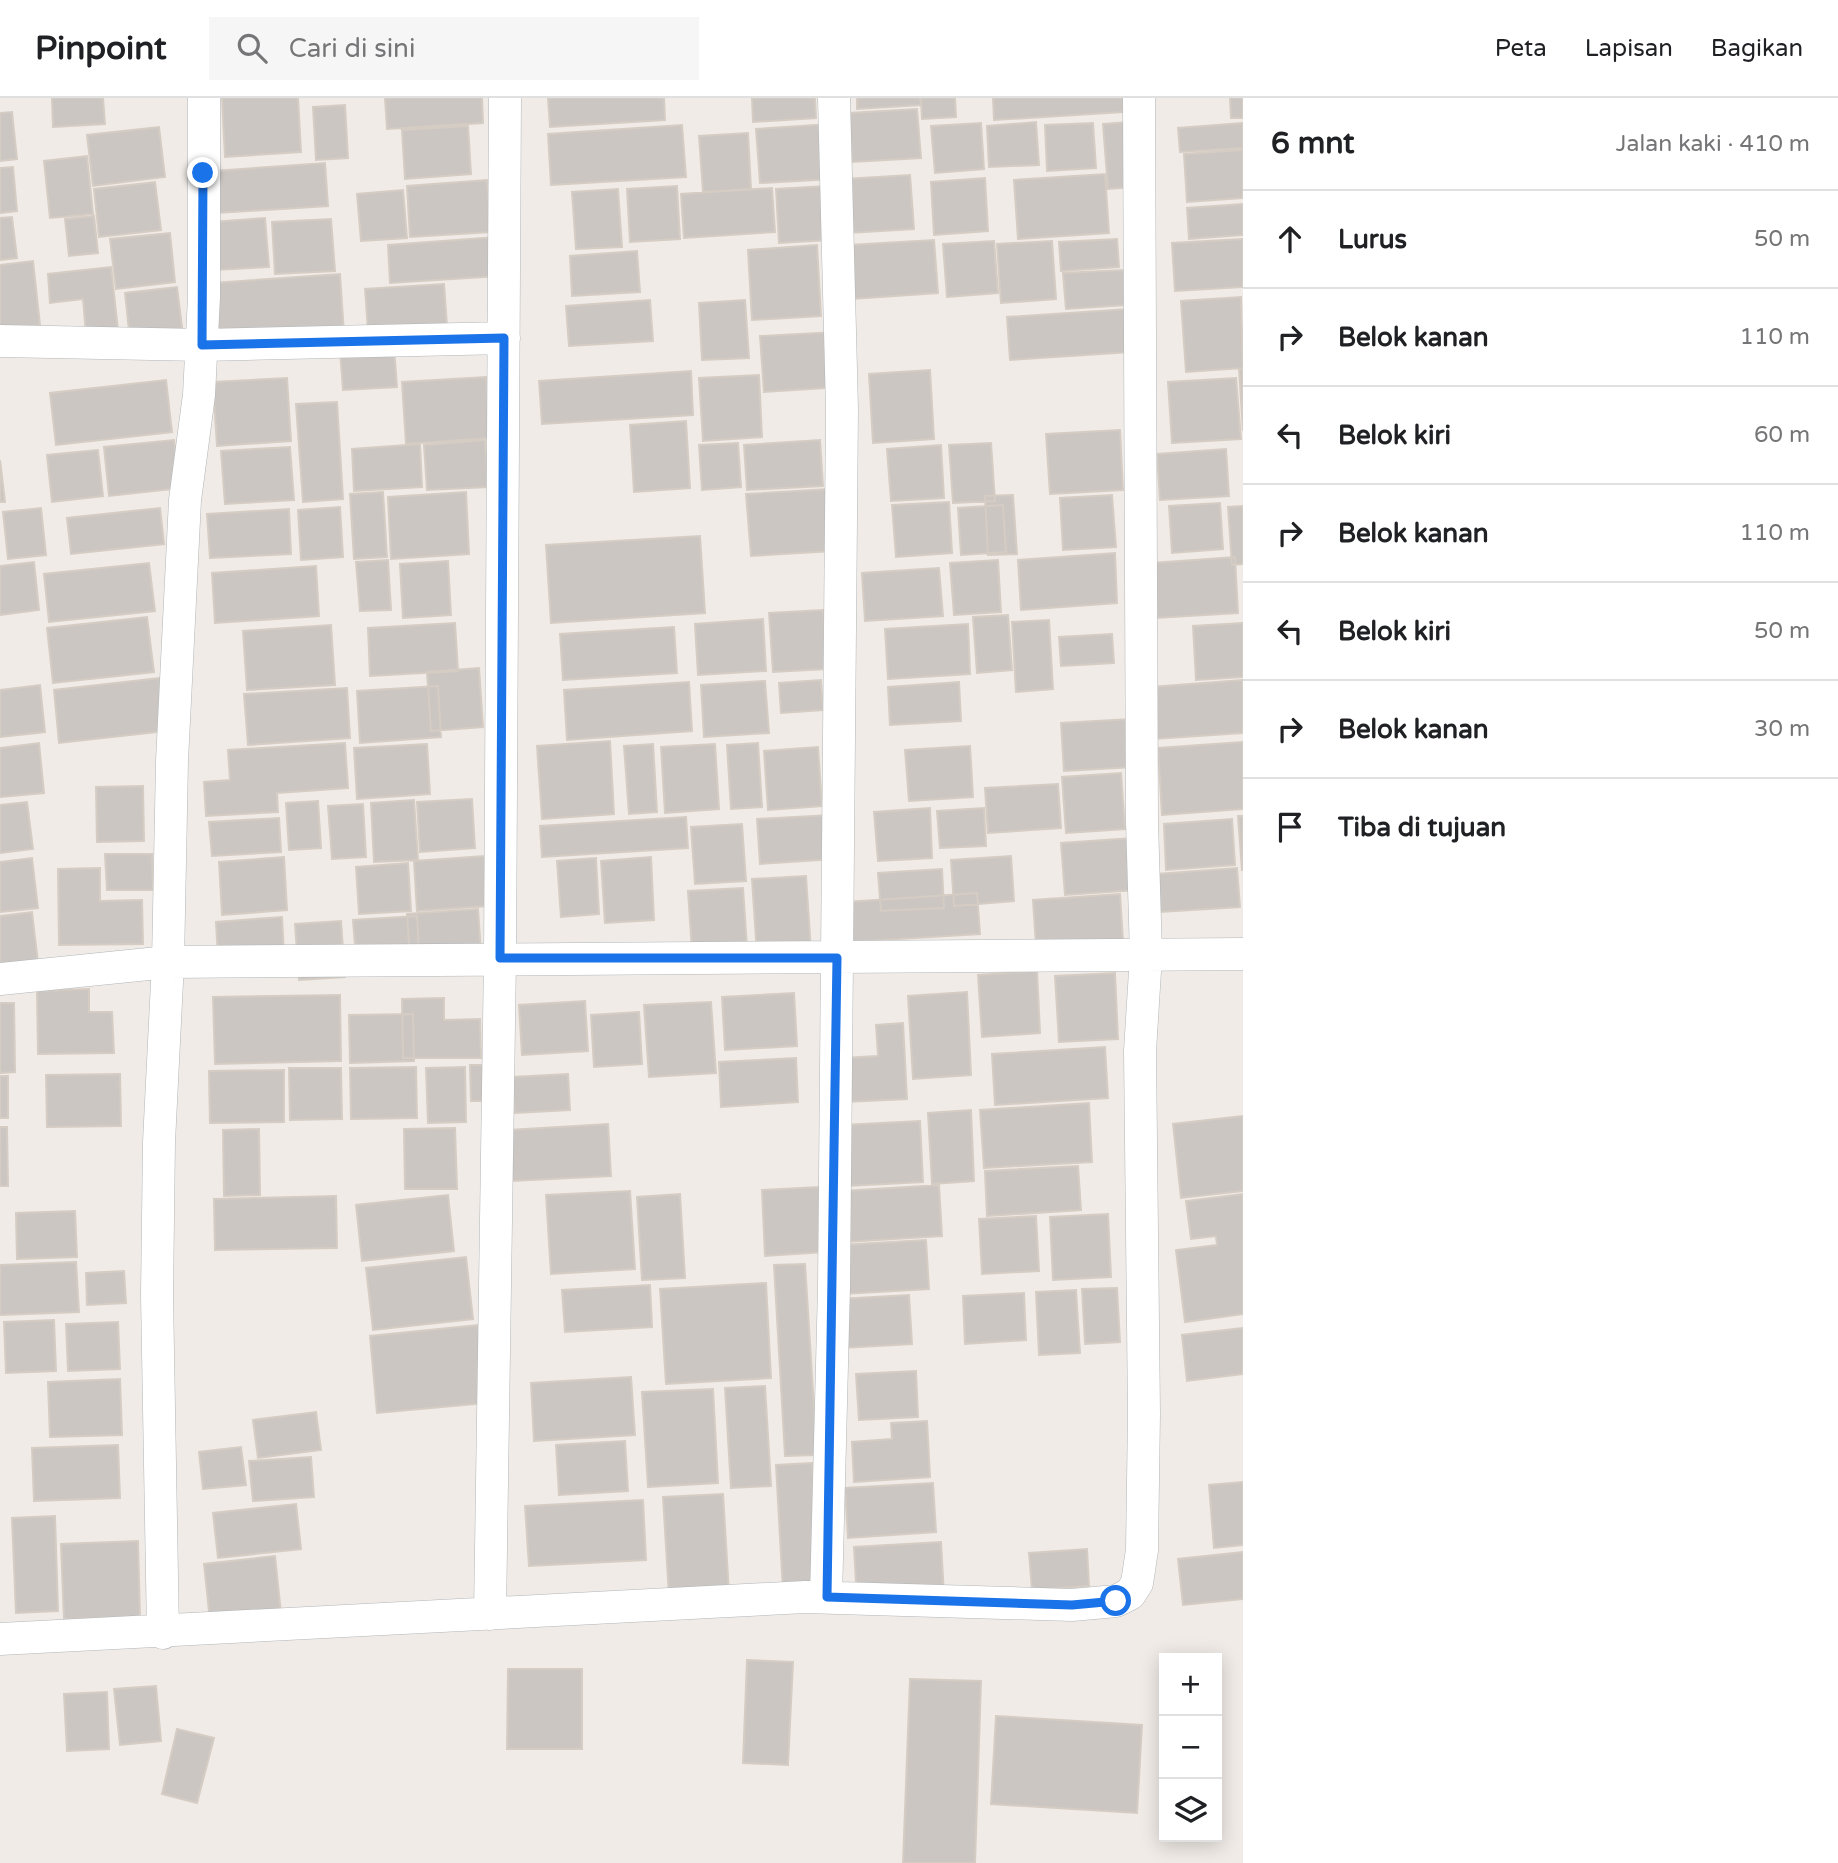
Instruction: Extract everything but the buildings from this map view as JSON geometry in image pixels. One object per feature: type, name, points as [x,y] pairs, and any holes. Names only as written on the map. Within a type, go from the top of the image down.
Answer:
[{"type":"street","points":[[163,1633],[157,1295],[159,1142],[168,962],[172,761],[184,513],[202,345],[204,98]]},
{"type":"street","points":[[490,1614],[500,958],[505,98]]},
{"type":"street","points":[[827,1597],[842,409],[834,98]]},
{"type":"street","points":[[0,1639],[163,1633],[827,1597],[1072,1605],[1116,1601],[1130,1594],[1137,1583],[1142,1550],[1144,1402],[1140,1051],[1146,955],[1142,808],[1139,98]]},
{"type":"street","points":[[0,341],[202,345],[504,338]]},
{"type":"street","points":[[0,979],[168,962],[837,958],[1023,953],[1243,954]]},
{"type":"route","points":[[203,173],[202,345],[504,338],[500,958],[837,958],[834,1287],[827,1597],[1072,1605],[1116,1601]]}]
